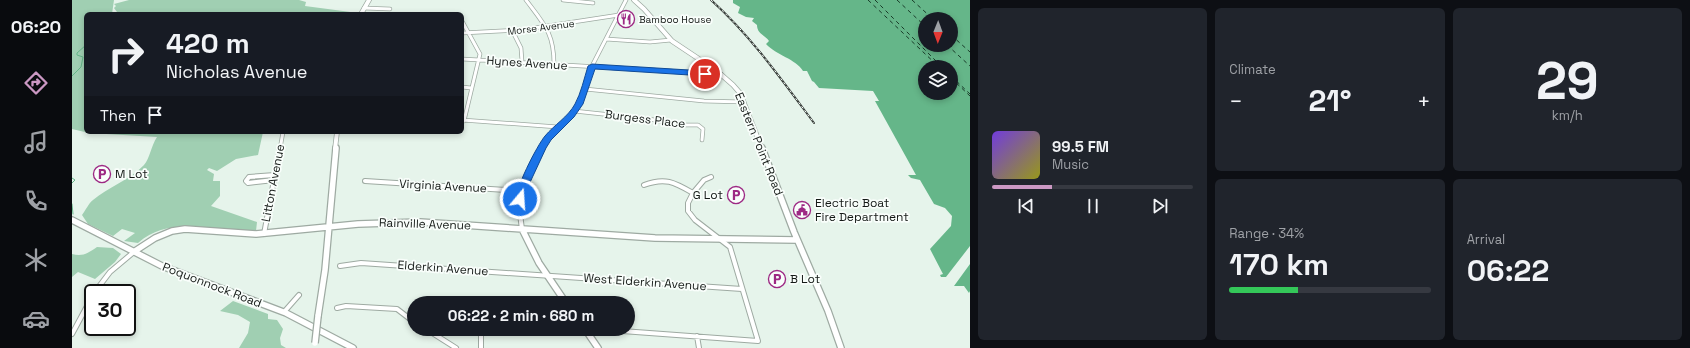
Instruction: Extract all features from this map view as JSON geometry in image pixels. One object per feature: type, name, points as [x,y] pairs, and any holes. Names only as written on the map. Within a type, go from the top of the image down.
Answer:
[{"type":"main road","points":[[362,12],[368,0]]},
{"type":"main road","name":"Eastern Point Road","points":[[634,0],[671,40],[686,52],[721,74],[735,86],[744,102],[797,240],[828,311],[841,348]]},
{"type":"main road","points":[[314,345],[325,270],[337,134]]},
{"type":"main road","name":"Poquonnock Road","points":[[72,220],[179,274],[284,312],[353,348]]},
{"type":"main road","name":"Rainville Avenue","points":[[135,251],[155,238],[180,229],[238,234],[264,234],[328,226],[382,222],[406,222],[655,238],[797,240]]},
{"type":"main road","points":[[522,229],[539,263],[561,296]]},
{"type":"main road","points":[[590,336],[598,348]]},
{"type":"street","points":[[526,0],[547,28],[553,42],[554,64]]},
{"type":"street","points":[[564,0],[593,3]]},
{"type":"street","points":[[522,229],[519,207],[521,191],[542,147],[548,138],[574,111],[585,89],[592,66],[626,0]]},
{"type":"street","points":[[364,8],[390,9]]},
{"type":"street","name":"Morse Avenue","points":[[464,33],[513,32],[547,28],[619,15]]},
{"type":"street","points":[[464,24],[479,49],[479,60],[464,117]]},
{"type":"street","points":[[513,32],[521,48],[522,62]]},
{"type":"street","points":[[606,39],[650,42],[671,40]]},
{"type":"street","name":"Hynes Avenue","points":[[464,59],[721,74]]},
{"type":"street","points":[[464,87],[471,88]]},
{"type":"street","points":[[585,89],[704,101],[744,102]]},
{"type":"street","name":"Burgess Place","points":[[574,111],[648,119],[676,125],[698,125],[702,129],[702,140]]},
{"type":"street","points":[[464,121],[558,127]]},
{"type":"street","name":"Litton Avenue","points":[[264,234],[283,134]]},
{"type":"street","points":[[274,180],[248,183],[246,181],[250,177],[275,174]]},
{"type":"street","points":[[635,332],[758,341],[730,247],[690,215],[688,211],[688,203],[693,193],[704,180],[711,178]]},
{"type":"street","points":[[644,185],[654,180],[663,179],[673,182],[693,193]]},
{"type":"street","name":"Virginia Avenue","points":[[365,181],[521,191]]},
{"type":"street","points":[[101,284],[110,272],[135,251]]},
{"type":"street","name":"Elderkin Avenue","points":[[340,266],[360,263],[547,275]]},
{"type":"street","name":"West Elderkin Avenue","points":[[547,275],[742,289]]},
{"type":"street","points":[[284,312],[299,296]]},
{"type":"street","points":[[337,308],[346,306],[397,309],[407,317]]},
{"type":"street","points":[[72,334],[84,312]]},
{"type":"street","points":[[437,336],[456,348]]},
{"type":"street","points":[[481,336],[481,348]]},
{"type":"street","points":[[697,336],[699,348]]},
{"type":"street","points":[[445,348],[448,343]]},
{"type":"shaded area","points":[[72,0],[114,0],[112,12],[84,12],[84,132],[72,129]]},
{"type":"shaded area","points":[[129,0],[299,0],[306,2],[305,6],[350,12],[117,12],[114,8],[116,6],[114,4]]},
{"type":"shaded area","points":[[733,0],[970,0],[970,246],[946,277],[941,277],[940,275],[943,274],[930,249],[951,226],[952,216],[945,208],[934,204],[920,180],[911,178],[908,175],[916,175],[875,101],[879,101],[873,91],[819,88],[812,81],[807,71],[803,71],[796,63],[770,48],[766,44],[769,41],[758,30],[757,25],[752,21],[754,18],[746,17],[738,13],[740,7],[733,3]]},
{"type":"shaded area","points":[[106,134],[263,134],[258,155],[236,159],[217,171],[209,168],[207,170],[214,174],[213,181],[220,181],[220,196],[211,206],[257,222],[256,231],[231,231],[194,227],[171,228],[149,235],[138,243],[124,241],[135,233],[122,229],[113,236],[88,224],[82,215],[90,203],[99,195],[132,175],[144,165],[157,137]]},
{"type":"shaded area","points":[[97,247],[113,248],[121,254],[115,262],[95,279],[78,272],[72,277],[72,254],[82,255]]},
{"type":"shaded area","points":[[970,264],[969,293],[964,286],[954,286]]},
{"type":"shaded area","points":[[233,301],[268,314],[268,319],[277,320],[283,329],[280,338],[281,345],[286,348],[239,348],[248,333],[250,322],[238,315],[220,311]]},
{"type":"waterway","points":[[72,76],[81,67],[83,57],[77,55],[77,53],[84,47]]},
{"type":"waterway","points":[[72,178],[75,180],[72,183]]},
{"type":"waterway","points":[[72,204],[73,214]]},
{"type":"ferry route","points":[[868,0],[932,60]]},
{"type":"ferry route","points":[[875,0],[935,60]]},
{"type":"ferry route","points":[[897,0],[918,20]]},
{"type":"ferry route","points":[[912,0],[925,12]]},
{"type":"ferry route","points":[[958,41],[970,52]]},
{"type":"ferry route","points":[[955,52],[970,66]]},
{"type":"ferry route","points":[[958,83],[970,94]]},
{"type":"ferry route","points":[[958,85],[970,96]]},
{"type":"railway","points":[[711,0],[753,43],[814,123]]},
{"type":"place","name":"Bamboo House","points":[[626,19]]},
{"type":"place","name":"M Lot","points":[[102,174]]},
{"type":"place","name":"G Lot","points":[[736,195]]},
{"type":"place","name":"Electric Boat Fire Department","points":[[802,210]]},
{"type":"place","name":"B Lot","points":[[777,279]]},
{"type":"route","points":[[520,199],[521,191],[542,147],[548,138],[571,115],[579,104],[592,66],[705,74]]}]
